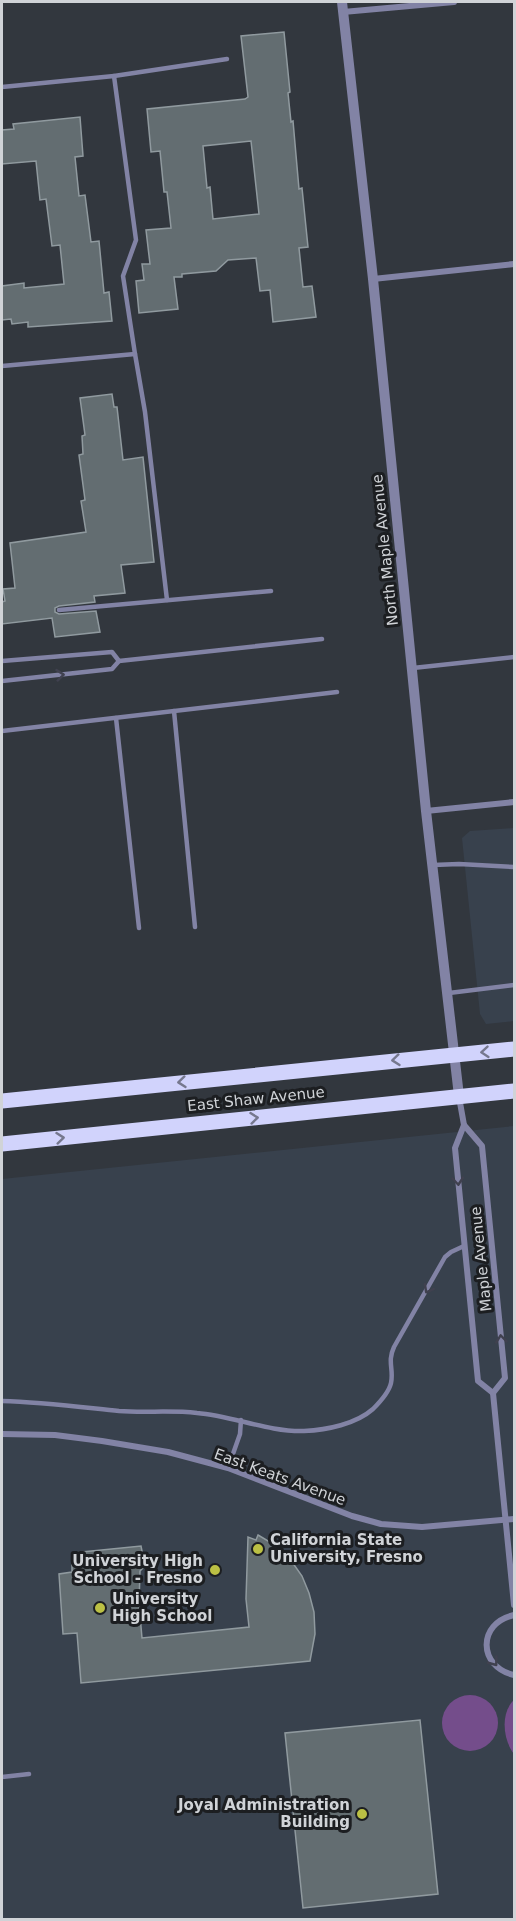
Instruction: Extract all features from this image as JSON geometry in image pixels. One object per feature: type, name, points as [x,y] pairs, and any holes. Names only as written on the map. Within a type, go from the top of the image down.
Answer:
[{"type":"main road","name":"East Shaw Avenue","points":[[2,1101],[514,1049]]},
{"type":"main road","name":"East Shaw Avenue","points":[[2,1144],[514,1091]]},
{"type":"street","points":[[343,7],[454,2]]},
{"type":"street","name":"North Maple Avenue","points":[[343,7],[373,279],[426,811],[459,1096]]},
{"type":"street","points":[[373,279],[514,264]]},
{"type":"street","points":[[426,811],[514,802]]},
{"type":"street","name":"Maple Avenue","points":[[459,1096],[464,1125],[482,1146],[505,1378],[493,1393],[514,1605]]},
{"type":"street","name":"Maple Avenue","points":[[464,1125],[455,1148],[478,1382],[493,1393]]},
{"type":"street","name":"East Keats Avenue","points":[[2,1434],[55,1435],[168,1452],[228,1468],[352,1516],[381,1524],[422,1527],[514,1519]]},
{"type":"street","points":[[514,1615],[497,1622],[487,1639],[490,1659],[504,1673],[514,1676]]},
{"type":"lane","points":[[2,87],[114,76],[228,59]]},
{"type":"lane","points":[[114,76],[136,240],[123,276],[145,412],[167,600]]},
{"type":"lane","points":[[2,366],[135,354]]},
{"type":"lane","points":[[59,610],[272,591]]},
{"type":"lane","points":[[2,681],[112,669],[120,661],[322,639]]},
{"type":"lane","points":[[2,661],[112,652],[120,661]]},
{"type":"lane","points":[[412,668],[514,657]]},
{"type":"lane","points":[[2,731],[337,692]]},
{"type":"lane","points":[[174,711],[195,927]]},
{"type":"lane","points":[[116,718],[139,928]]},
{"type":"lane","points":[[432,865],[514,867]]},
{"type":"lane","points":[[447,993],[514,985]]},
{"type":"lane","points":[[2,1401],[42,1402],[127,1411],[195,1412],[283,1430],[324,1429],[345,1423],[363,1416],[380,1401],[391,1382],[390,1355],[445,1257],[464,1246]]},
{"type":"lane","points":[[228,1468],[240,1434],[241,1420]]},
{"type":"lane","points":[[2,1777],[29,1774]]},
{"type":"shaded area","points":[[514,828],[514,1021],[486,1024],[480,1014],[462,838],[470,831]]},
{"type":"shaded area","name":"California State University, Fresno","points":[[514,1126],[514,1919],[2,1919],[2,1179]]},
{"type":"shaded area","points":[[465,1695],[475,1695],[490,1703],[496,1712],[498,1723],[496,1734],[490,1743],[475,1751],[465,1751],[454,1746],[447,1739],[442,1728],[442,1718],[447,1707],[454,1700]]},
{"type":"shaded area","points":[[514,1700],[514,1754],[505,1734],[505,1719]]},
{"type":"building","points":[[284,32],[291,122],[293,121],[299,189],[302,188],[308,247],[299,248],[303,287],[312,286],[316,317],[273,322],[270,290],[260,291],[256,258],[228,260],[216,271],[182,274],[182,277],[174,277],[178,309],[139,313],[136,281],[144,280],[142,264],[150,264],[146,230],[171,228],[167,192],[164,192],[160,151],[151,152],[147,109],[248,97],[241,36]],"holes":[[[251,141],[259,214],[213,219],[203,146]]]},
{"type":"building","points":[[80,117],[83,156],[75,157],[79,196],[85,195],[91,242],[99,241],[104,293],[109,292],[112,321],[28,327],[28,322],[12,324],[11,319],[2,320],[2,286],[24,283],[24,288],[64,284],[60,245],[52,246],[46,199],[40,200],[36,161],[2,164],[2,130],[14,129],[13,124]]},
{"type":"building","points":[[112,394],[114,407],[117,407],[123,460],[143,457],[154,562],[121,565],[125,593],[94,596],[95,602],[55,608],[55,612],[59,614],[96,611],[100,632],[55,637],[52,618],[2,624],[2,602],[5,601],[3,589],[15,588],[10,543],[86,532],[81,501],[85,500],[79,455],[83,454],[82,436],[85,435],[80,398]]},
{"type":"building","name":"University High School","points":[[258,1535],[275,1545],[290,1559],[302,1576],[314,1612],[315,1634],[310,1661],[81,1683],[77,1633],[63,1634],[59,1574],[72,1572],[72,1553],[141,1546],[145,1566],[140,1571],[139,1604],[142,1638],[249,1627],[246,1599],[248,1537],[256,1540]]},
{"type":"building","name":"Joyal Administration Building","points":[[420,1720],[438,1894],[303,1908],[285,1733]]},
{"type":"place","name":"California State University, Fresno","points":[[258,1549]]},
{"type":"place","name":"University High School - Fresno","points":[[215,1570]]},
{"type":"place","name":"University High School","points":[[100,1608]]},
{"type":"place","name":"Joyal Administration Building","points":[[362,1814]]}]
